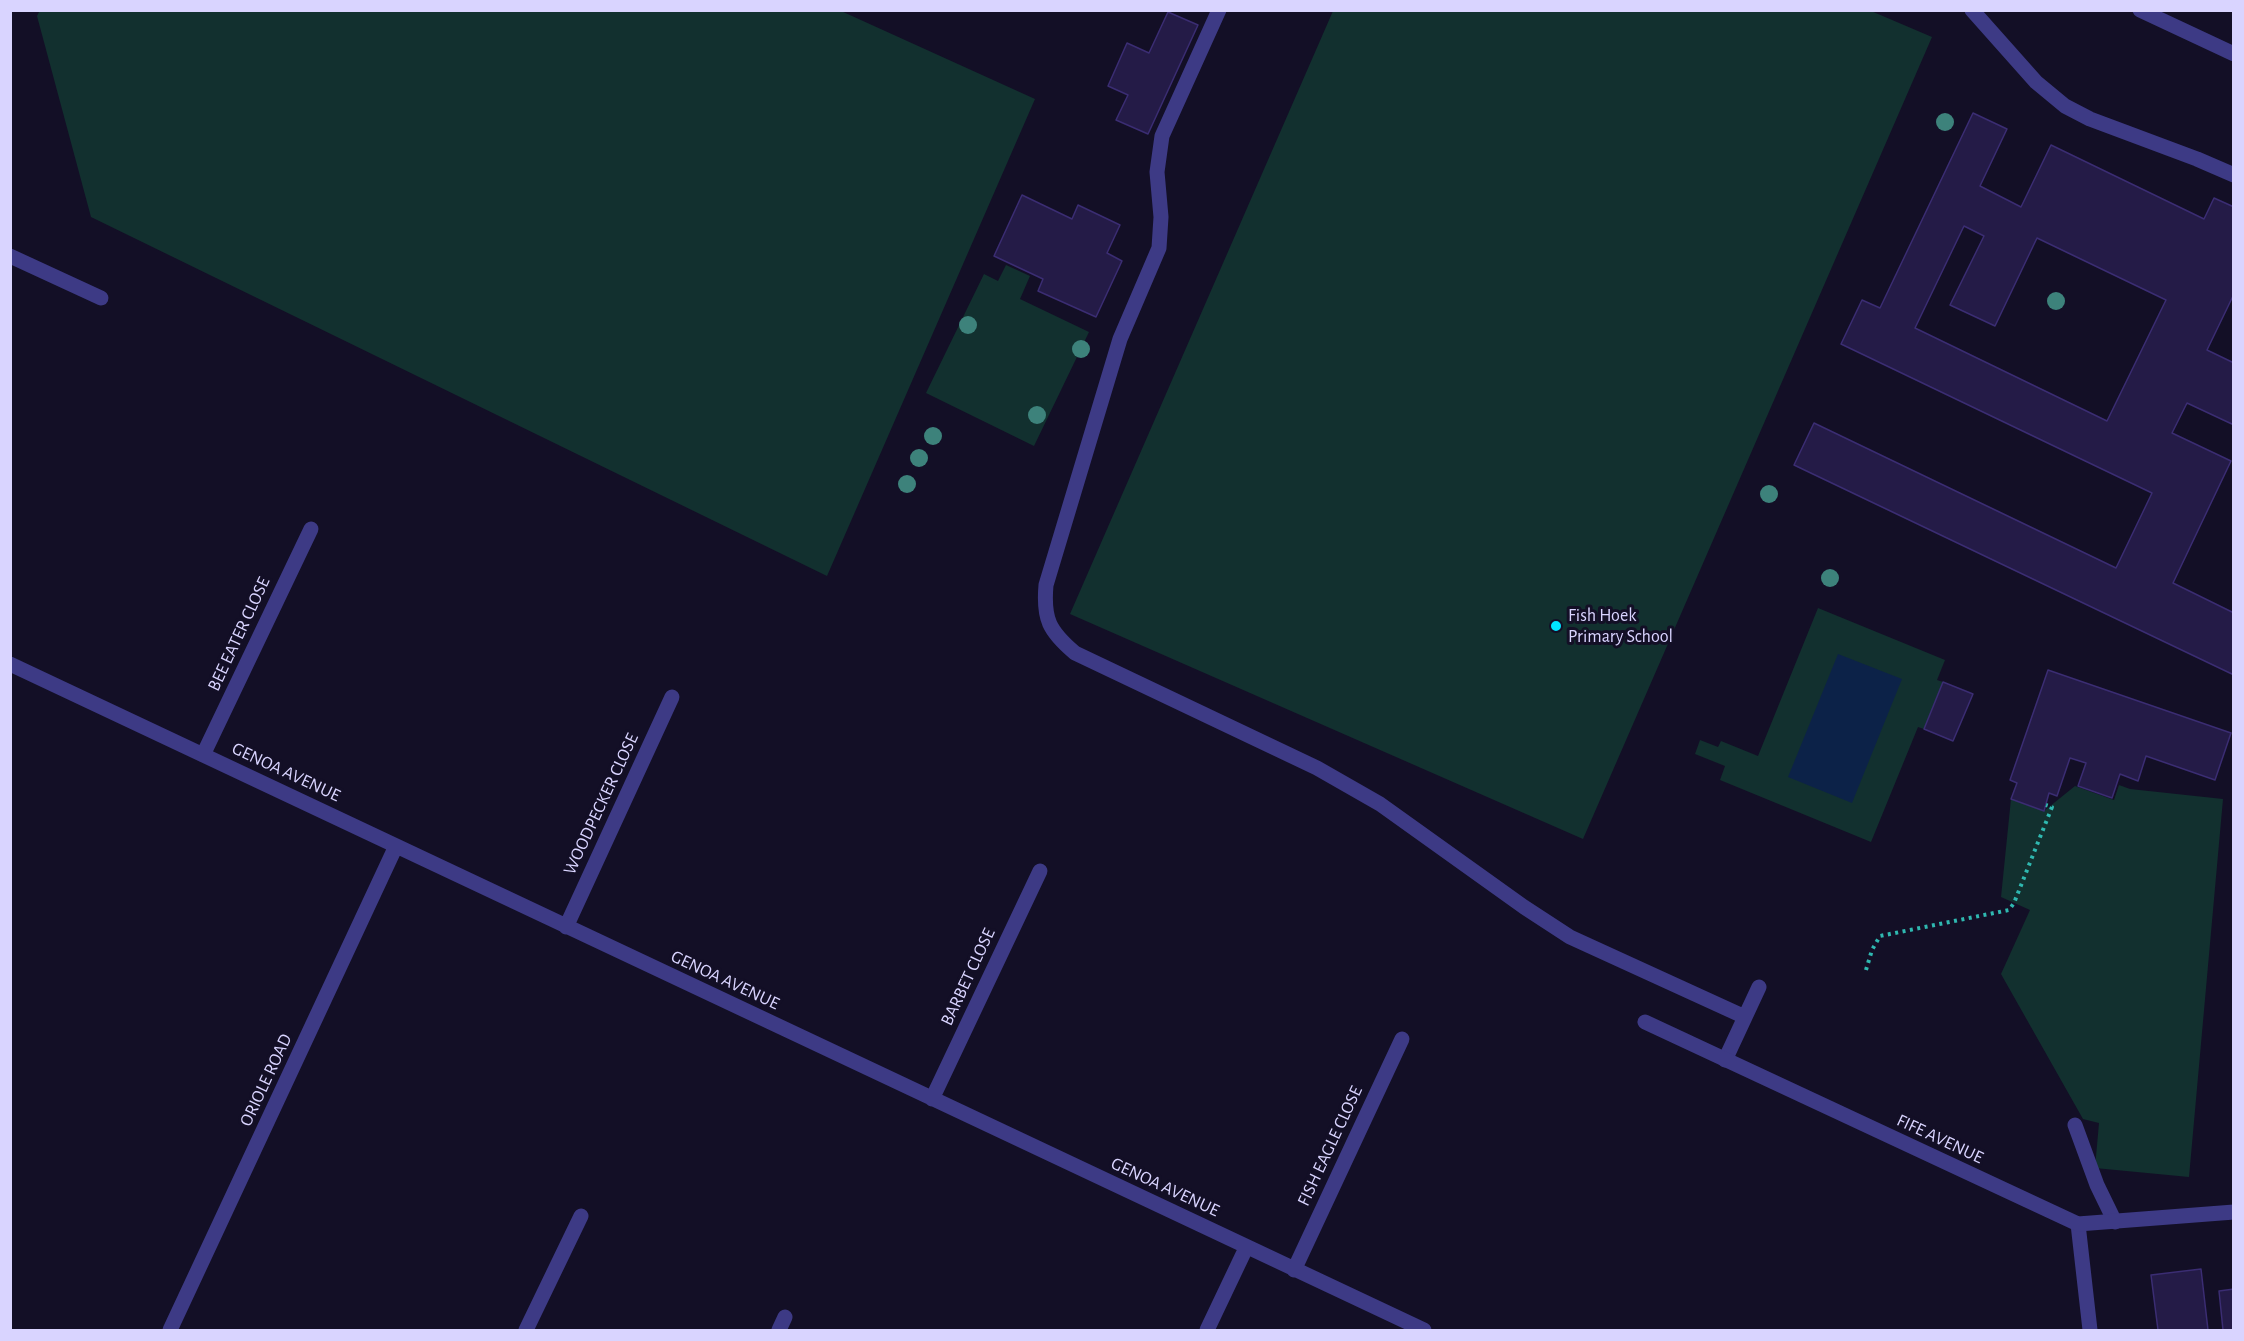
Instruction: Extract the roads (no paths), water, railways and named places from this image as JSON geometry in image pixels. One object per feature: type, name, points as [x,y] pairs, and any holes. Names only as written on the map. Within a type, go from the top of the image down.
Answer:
[{"type":"street","points":[[1219,10],[1162,136],[1157,172],[1161,217],[1159,248],[1120,339],[1046,585],[1044,607],[1048,623],[1059,639],[1085,658],[1307,763],[1354,788],[1570,937],[1745,1017]]},
{"type":"street","points":[[1972,10],[2036,82],[2065,106],[2090,119],[2234,175]]},
{"type":"street","points":[[2140,10],[2234,54]]},
{"type":"street","points":[[10,256],[101,298]]},
{"type":"street","name":"BEE EATER CLOSE","points":[[203,755],[311,529]]},
{"type":"street","name":"GENOA AVENUE","points":[[10,664],[1424,1330]]},
{"type":"street","name":"WOODPECKER CLOSE","points":[[566,927],[672,697]]},
{"type":"street","name":"ORIOLE ROAD","points":[[171,1330],[396,846]]},
{"type":"street","name":"BARBET CLOSE","points":[[932,1099],[1040,871]]},
{"type":"street","points":[[1725,1060],[1759,987]]},
{"type":"street","name":"FIFE AVENUE","points":[[1645,1022],[2078,1224],[2234,1212]]},
{"type":"street","name":"FISH EAGLE CLOSE","points":[[1293,1270],[1402,1039]]},
{"type":"street","points":[[2075,1125],[2115,1222]]},
{"type":"street","points":[[526,1330],[580,1216]]},
{"type":"street","points":[[2078,1224],[2090,1330]]},
{"type":"street","points":[[1207,1330],[1246,1248]]},
{"type":"water","points":[[1838,654],[1902,679],[1852,803],[1788,777]]},
{"type":"place","name":"Fish Hoek Primary School","points":[[1556,626]]}]
